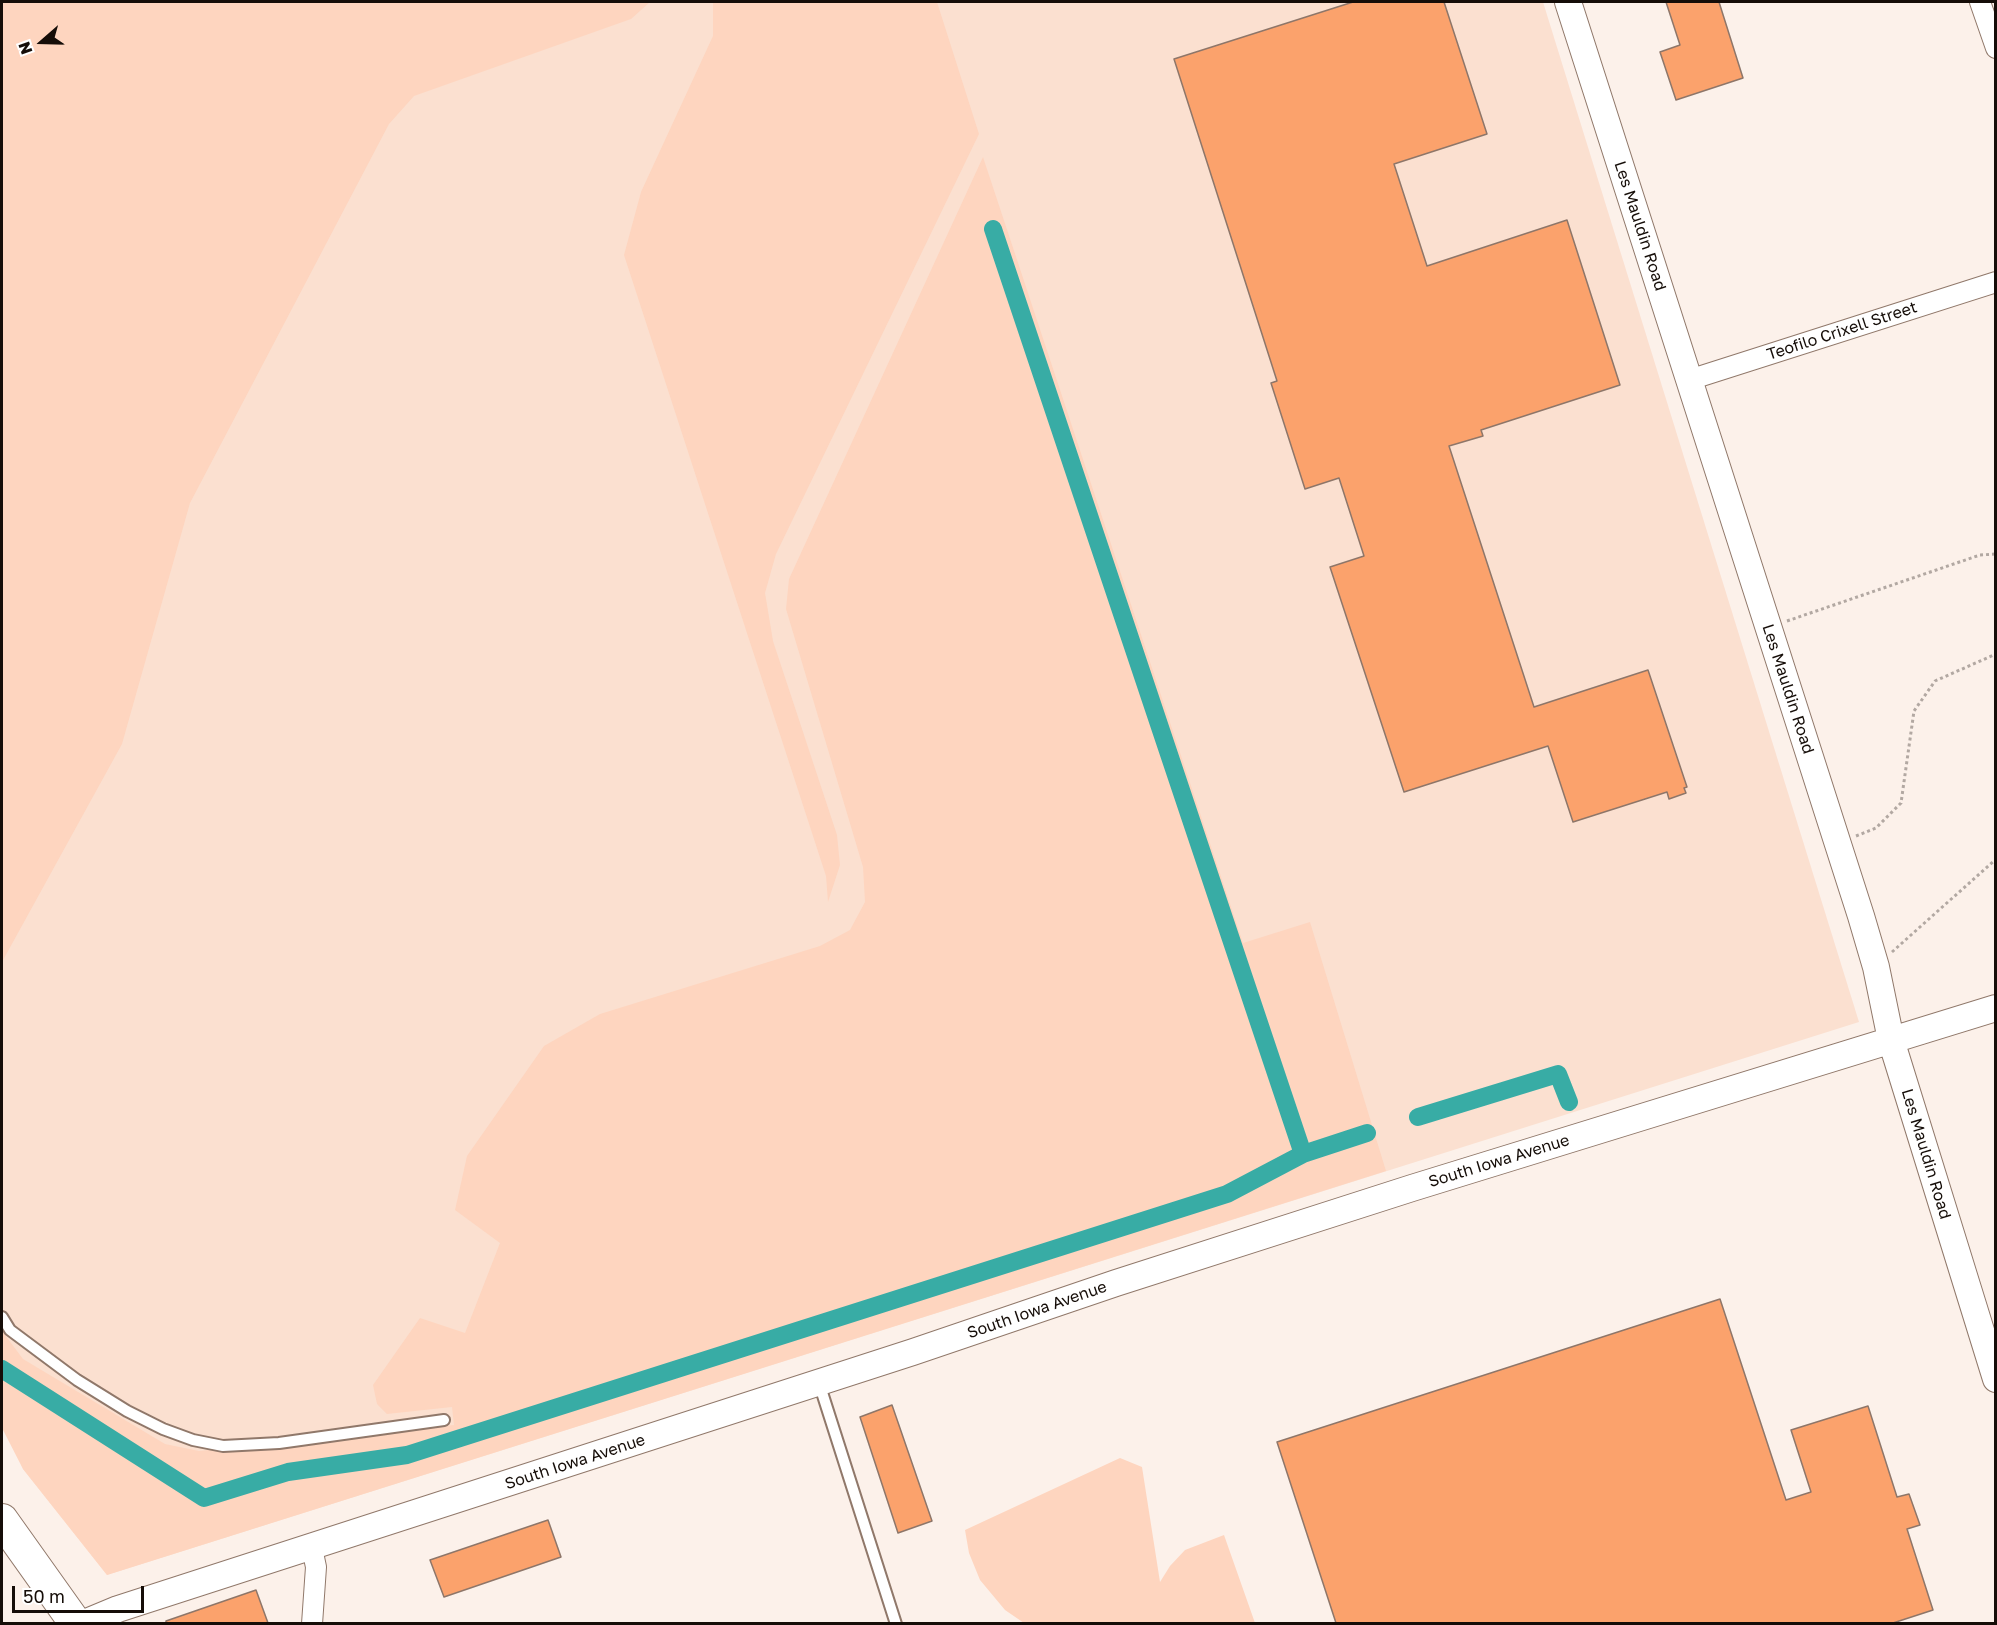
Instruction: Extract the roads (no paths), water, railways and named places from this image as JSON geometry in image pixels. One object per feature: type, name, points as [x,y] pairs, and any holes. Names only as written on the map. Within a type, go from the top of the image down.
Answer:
[{"type":"main road","points":[[2,1520],[76,1623]]},
{"type":"street","name":"Les Mauldin Road","points":[[1568,2],[1838,844],[1876,967],[1891,1040],[1995,1379]]},
{"type":"street","points":[[1980,2],[1995,48]]},
{"type":"street","name":"Teofilo Crixell Street","points":[[1689,380],[1995,282]]},
{"type":"street","name":"South Iowa Avenue","points":[[82,1623],[118,1609],[819,1383],[1116,1282],[1995,1008]]},
{"type":"street","points":[[312,1548],[316,1567],[312,1623]]},
{"type":"lane","points":[[2,1317],[10,1330],[77,1380],[127,1411],[163,1429],[193,1440],[224,1446],[279,1443],[444,1420]]},
{"type":"lane","points":[[819,1383],[896,1623]]},
{"type":"waterway","points":[[993,229],[1303,1154]]},
{"type":"waterway","points":[[1418,1117],[1558,1074],[1569,1102]]},
{"type":"waterway","points":[[2,1369],[204,1498],[288,1472],[407,1455],[1227,1194],[1303,1154],[1367,1133]]}]
